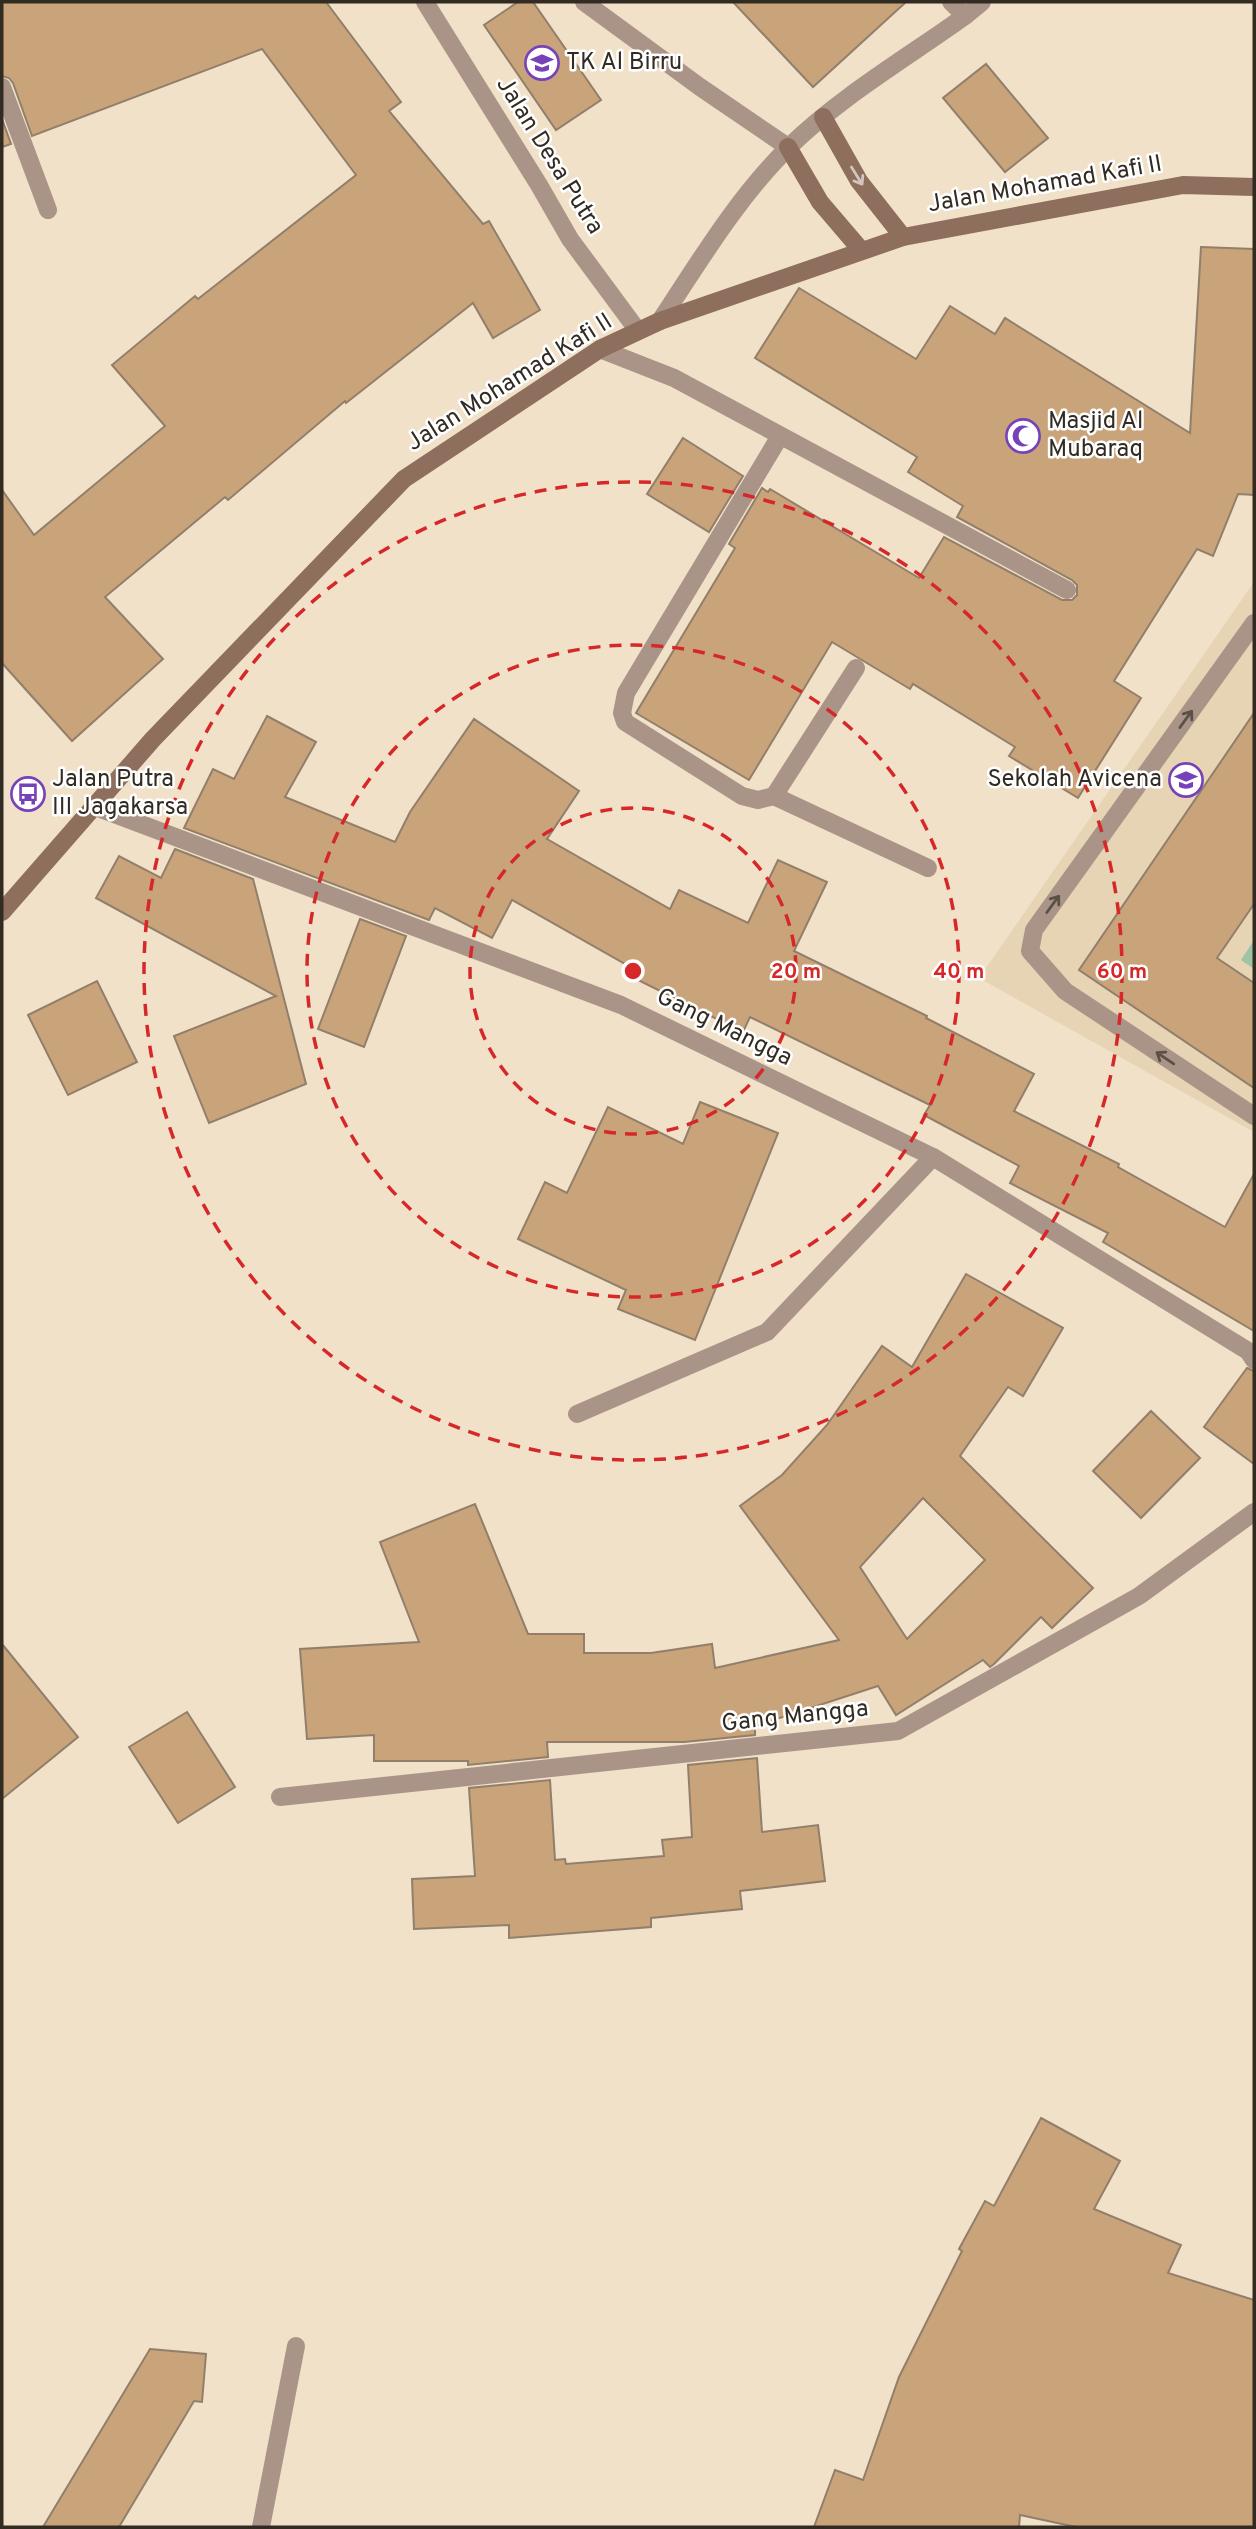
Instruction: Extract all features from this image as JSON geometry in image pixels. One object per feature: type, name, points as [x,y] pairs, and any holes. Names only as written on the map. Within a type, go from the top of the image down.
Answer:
[{"type":"main road","points":[[823,117],[859,181],[903,237]]},
{"type":"main road","points":[[788,147],[820,202],[861,250]]},
{"type":"main road","name":"Jalan Mohamad Kafi II","points":[[2,910],[153,739],[404,479],[600,349],[660,321],[903,237],[1183,185],[1254,187]]},
{"type":"street","name":"Jalan Desa Putra","points":[[425,2],[570,239],[638,331]]},
{"type":"street","points":[[584,2],[788,147]]},
{"type":"street","points":[[951,2],[965,16]]},
{"type":"street","points":[[660,321],[730,216],[788,147],[823,117],[982,2]]},
{"type":"street","points":[[2,87],[48,210]]},
{"type":"street","points":[[600,349],[674,378],[1067,590]]},
{"type":"street","points":[[780,436],[626,693],[622,713],[625,722],[742,796],[758,800],[774,796],[928,868]]},
{"type":"street","points":[[1254,624],[1034,930],[1030,951],[1065,991],[1254,1116]]},
{"type":"street","points":[[774,796],[856,668]]},
{"type":"street","name":"Gang Mangga","points":[[93,806],[621,1005],[933,1157],[1248,1351],[1254,1360]]},
{"type":"street","points":[[577,1414],[767,1332],[933,1157]]},
{"type":"street","name":"Gang Mangga","points":[[280,1797],[898,1731],[1139,1596],[1254,1512]]},
{"type":"street","points":[[261,2527],[296,2346]]},
{"type":"shaded area","name":"Sekolah Avicena","points":[[1254,582],[1254,1132],[979,978]]},
{"type":"green space","points":[[1254,940],[1254,969],[1241,960]]},
{"type":"building","points":[[2,2],[326,2],[401,102],[389,111],[483,224],[489,221],[540,310],[493,338],[473,303],[346,403],[345,401],[228,500],[225,497],[105,597],[163,659],[72,741],[2,663],[2,490],[34,535],[165,426],[112,365],[195,296],[198,299],[356,175],[262,49],[32,136],[13,83],[2,76]]},
{"type":"building","name":"TK Al Birru","points":[[518,2],[533,2],[601,100],[556,130],[484,25]]},
{"type":"building","points":[[733,2],[906,2],[813,87]]},
{"type":"building","points":[[986,64],[1048,138],[1005,172],[943,98]]},
{"type":"building","points":[[2,119],[11,144],[2,147]]},
{"type":"building","points":[[1201,247],[1254,249],[1254,495],[1238,494],[1213,556],[1197,549],[1114,681],[1141,698],[1078,798],[1009,756],[1015,747],[913,684],[910,689],[832,642],[749,780],[636,713],[735,548],[729,544],[762,488],[768,492],[770,489],[919,578],[944,537],[1062,600],[1072,600],[1077,595],[1077,585],[1072,580],[957,517],[963,506],[908,472],[917,457],[755,358],[799,288],[916,359],[950,306],[995,334],[1005,318],[1190,433]]},
{"type":"building","points":[[683,438],[743,476],[709,532],[647,494]]},
{"type":"building","points":[[1254,713],[1254,904],[1217,958],[1254,983],[1254,1088],[1079,970]]},
{"type":"building","points":[[267,716],[316,742],[285,797],[395,842],[410,812],[474,719],[579,791],[547,839],[670,909],[679,890],[748,923],[778,860],[827,882],[794,951],[927,1016],[926,1018],[1034,1074],[1014,1111],[1119,1164],[1118,1167],[1225,1227],[1254,1174],[1254,1331],[1103,1242],[1108,1233],[1010,1183],[1019,1166],[924,1115],[930,1105],[750,1017],[743,1032],[636,979],[639,972],[512,900],[492,938],[435,908],[429,920],[184,828],[213,769],[234,779]]},
{"type":"building","points":[[175,849],[253,879],[306,1084],[209,1123],[174,1036],[276,996],[96,898],[119,856],[161,878]]},
{"type":"building","points":[[360,919],[406,936],[364,1047],[318,1029]]},
{"type":"building","points":[[97,981],[137,1062],[68,1095],[28,1015]]},
{"type":"building","points":[[700,1102],[778,1133],[695,1340],[618,1309],[626,1290],[518,1239],[545,1182],[567,1193],[608,1107],[683,1144]]},
{"type":"building","points":[[966,1274],[1063,1328],[1023,1396],[1008,1387],[960,1456],[1093,1588],[1052,1628],[1041,1617],[990,1667],[983,1660],[896,1715],[878,1686],[755,1726],[755,1735],[684,1742],[547,1742],[548,1757],[468,1765],[468,1761],[374,1761],[374,1735],[307,1739],[300,1649],[419,1642],[380,1542],[475,1504],[528,1634],[584,1634],[584,1653],[651,1653],[712,1644],[715,1668],[839,1640],[740,1506],[782,1475],[827,1425],[882,1346],[912,1367]],"holes":[[[923,1498],[985,1560],[907,1639],[860,1567]]]},
{"type":"building","points":[[1247,1368],[1254,1371],[1254,1464],[1204,1427]]},
{"type":"building","points":[[1151,1411],[1200,1458],[1141,1518],[1093,1471]]},
{"type":"building","points":[[2,1644],[78,1737],[2,1799]]},
{"type":"building","points":[[187,1712],[235,1787],[178,1823],[129,1747]]},
{"type":"building","points":[[757,1758],[762,1832],[818,1825],[825,1881],[740,1891],[742,1909],[651,1918],[651,1927],[509,1938],[509,1925],[414,1929],[412,1879],[475,1876],[469,1788],[550,1780],[555,1860],[565,1859],[566,1864],[664,1856],[662,1840],[692,1837],[688,1765]]},
{"type":"building","points":[[1041,2118],[1120,2161],[1094,2209],[1181,2245],[1168,2273],[1254,2300],[1254,2527],[1076,2527],[1020,2515],[1019,2527],[814,2527],[835,2470],[863,2480],[899,2377],[962,2251],[959,2249],[985,2201],[994,2206]]},
{"type":"building","points":[[150,2349],[206,2354],[202,2402],[194,2401],[119,2527],[43,2527]]},
{"type":"place","name":"TK Al Birru","points":[[542,63]]},
{"type":"place","name":"Masjid Al Mubaraq","points":[[1023,436]]},
{"type":"place","name":"Sekolah Avicena","points":[[1186,780]]},
{"type":"place","name":"Jalan Putra III Jagakarsa","points":[[28,794]]}]
